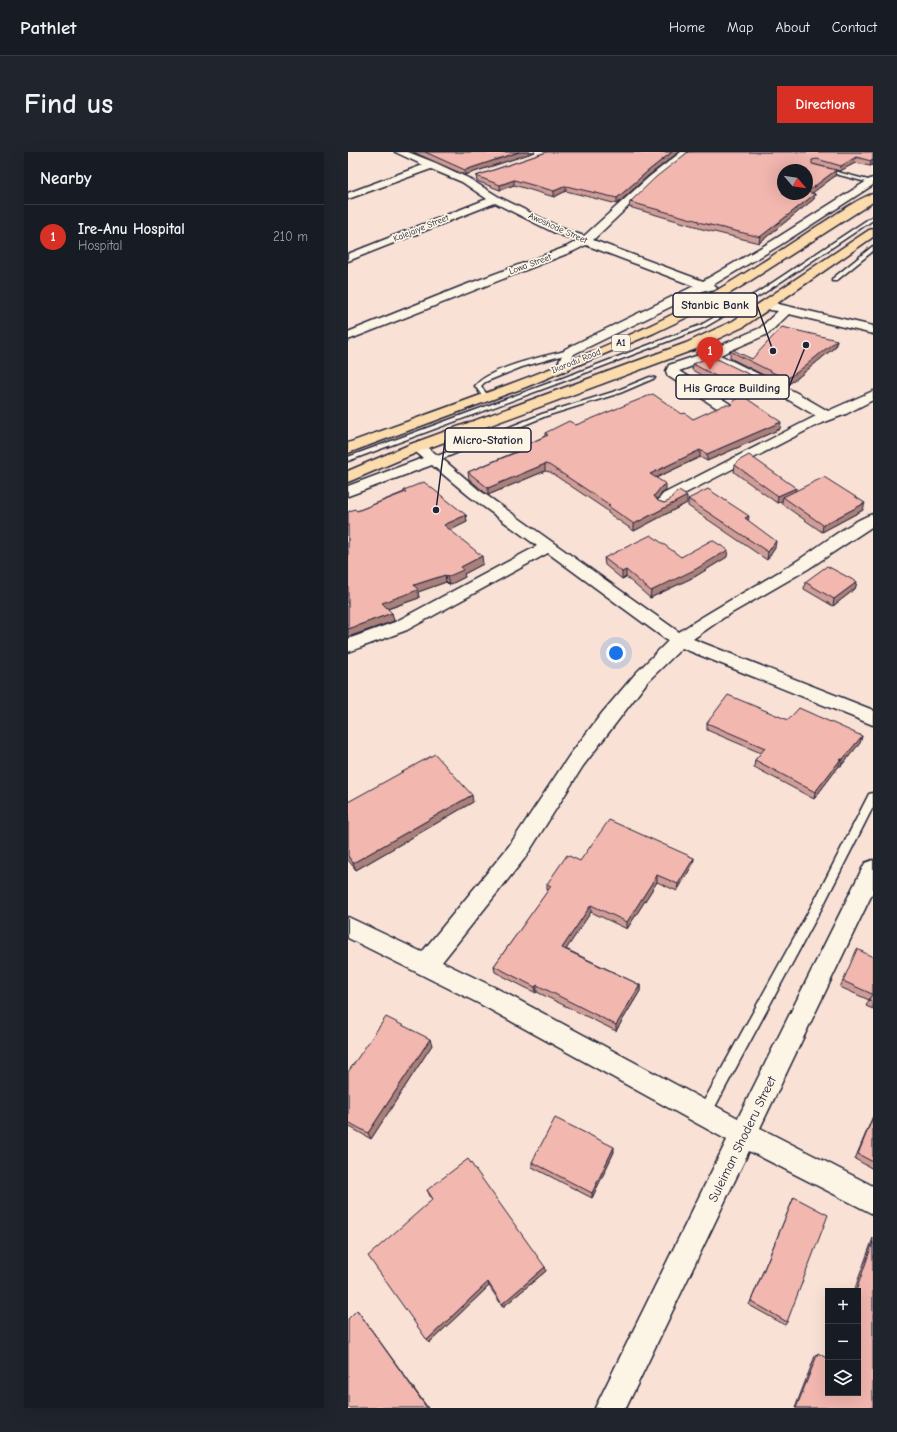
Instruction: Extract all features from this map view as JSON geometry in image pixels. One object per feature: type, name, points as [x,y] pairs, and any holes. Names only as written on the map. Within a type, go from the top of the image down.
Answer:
[{"type":"highway","name":"Ikorodu Road","points":[[348,448],[562,368],[668,321],[722,292],[873,197]]},
{"type":"highway","points":[[348,477],[418,447],[691,346],[738,324],[873,232]]},
{"type":"highway","points":[[668,321],[672,330],[682,335],[691,336],[718,333]]},
{"type":"street","name":"Awoshode Street","points":[[400,152],[465,180],[495,199],[557,230],[722,292]]},
{"type":"street","name":"Lowa Street","points":[[348,336],[464,288],[570,249],[585,241],[652,179],[688,152]]},
{"type":"street","points":[[348,196],[432,165]]},
{"type":"street","points":[[465,180],[479,175]]},
{"type":"street","points":[[562,368],[569,352],[703,286],[776,243],[872,181]]},
{"type":"street","name":"Kalejaiye Street","points":[[348,258],[495,199]]},
{"type":"street","points":[[768,305],[873,330]]},
{"type":"street","points":[[725,407],[672,374],[672,371],[674,368],[710,355],[764,331],[786,310]]},
{"type":"street","points":[[691,346],[792,396],[826,416]]},
{"type":"street","points":[[663,504],[668,497],[677,492],[812,422],[841,411],[873,395]]},
{"type":"street","points":[[418,447],[434,458],[474,493],[679,640],[873,718]]},
{"type":"street","points":[[348,491],[434,458]]},
{"type":"street","points":[[426,964],[517,852],[576,761],[609,718],[642,677],[679,640],[717,614],[802,565],[873,519]]},
{"type":"street","points":[[348,646],[401,626],[549,546]]},
{"type":"street","name":"Suleiman Shoderu Street","points":[[610,1408],[873,869]]},
{"type":"street","points":[[348,926],[488,996],[704,1114],[873,1200]]},
{"type":"lane","points":[[814,166],[872,181]]},
{"type":"lane","points":[[348,459],[703,326],[731,311],[873,218]]},
{"type":"lane","points":[[834,280],[873,248]]},
{"type":"lane","points":[[485,396],[478,386],[483,380],[545,357],[569,352]]},
{"type":"lane","points":[[434,458],[544,415],[618,392],[652,378]]},
{"type":"lane","points":[[704,1114],[821,899],[873,797]]},
{"type":"building","points":[[425,152],[519,152],[465,170]]},
{"type":"building","points":[[547,152],[672,152],[617,198],[566,186],[554,191],[514,180],[500,185],[476,176]]},
{"type":"building","points":[[688,152],[873,152],[873,160],[871,161],[856,157],[841,166],[817,159],[812,160],[812,164],[777,164],[777,200],[807,200],[760,237],[698,222],[699,221],[630,202],[656,177]]},
{"type":"building","points":[[813,164],[836,170],[813,187]]},
{"type":"building","points":[[782,327],[837,340],[796,373],[786,379],[730,351],[733,350],[752,359]]},
{"type":"building","points":[[711,356],[759,379],[740,389],[693,364]]},
{"type":"building","points":[[653,394],[682,414],[685,413],[693,419],[724,405],[731,405],[734,400],[743,396],[781,422],[707,454],[700,450],[650,474],[666,484],[662,486],[654,496],[658,501],[664,503],[669,501],[674,494],[679,491],[687,496],[634,524],[608,506],[610,505],[549,465],[545,464],[488,488],[468,472],[522,450],[520,448],[548,435],[545,433],[569,421],[576,425]]},
{"type":"building","points":[[749,455],[796,488],[778,496],[735,465],[738,461]]},
{"type":"building","points":[[824,477],[865,503],[823,525],[783,497]]},
{"type":"building","points":[[424,482],[466,515],[444,525],[482,556],[461,567],[463,570],[447,577],[445,575],[414,585],[418,590],[382,603],[392,613],[348,629],[348,512],[355,509],[357,511],[406,492],[404,490]]},
{"type":"building","points":[[708,489],[749,516],[745,518],[776,541],[768,552],[688,499]]},
{"type":"building","points":[[651,535],[681,557],[712,540],[728,550],[696,569],[651,591],[626,570],[622,572],[604,558]]},
{"type":"building","points":[[827,566],[857,582],[834,599],[805,582]]},
{"type":"building","points":[[728,695],[788,720],[799,708],[862,736],[843,759],[841,759],[815,792],[755,760],[765,748],[707,723]]},
{"type":"building","points":[[435,754],[472,795],[353,863],[348,856],[348,802]]},
{"type":"building","points":[[609,820],[694,858],[678,884],[657,875],[627,922],[591,905],[562,948],[640,985],[616,1025],[537,985],[535,987],[494,966],[551,886],[547,884],[567,855],[580,861]]},
{"type":"building","points":[[857,949],[873,957],[873,1002],[869,1000],[872,994],[843,981]]},
{"type":"building","points":[[386,1017],[430,1039],[368,1133],[348,1122],[348,1072]]},
{"type":"building","points":[[873,1117],[873,1162],[858,1154]]},
{"type":"building","points":[[555,1118],[614,1147],[592,1193],[532,1162]]},
{"type":"building","points":[[468,1159],[545,1267],[502,1304],[488,1282],[427,1340],[368,1256],[433,1199],[427,1190]]},
{"type":"building","points":[[794,1197],[828,1215],[787,1322],[751,1301]]},
{"type":"building","points":[[873,1242],[873,1408],[796,1408],[818,1353],[825,1357],[825,1396],[861,1396],[861,1288],[857,1288]]},
{"type":"building","points":[[357,1310],[427,1408],[348,1408],[348,1319]]},
{"type":"place","name":"His Grace Building","points":[[806,345]]},
{"type":"place","name":"Stanbic Bank","points":[[773,351]]},
{"type":"place","name":"Ire-Anu Hospital","points":[[710,370]]},
{"type":"place","name":"Micro-Station","points":[[436,510]]}]
